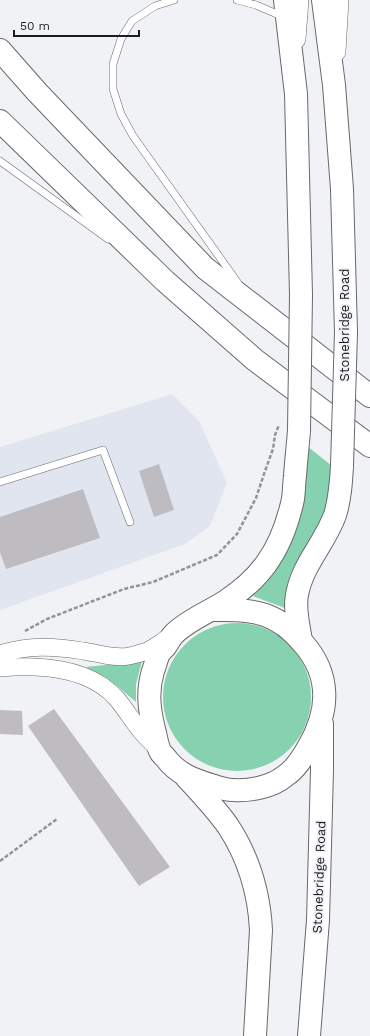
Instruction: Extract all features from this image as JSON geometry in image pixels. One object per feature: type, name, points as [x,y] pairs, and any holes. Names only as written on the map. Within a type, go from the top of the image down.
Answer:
[{"type":"highway","name":"Stonebridge Road","points":[[301,640],[297,616],[296,596],[301,578],[325,536],[334,516],[339,498],[342,466],[346,332],[342,189],[334,85],[323,0]]},
{"type":"highway","points":[[255,1036],[262,930],[253,877],[237,841],[227,825],[201,793],[168,761],[160,751],[149,707],[150,682],[158,656],[174,635],[185,626],[228,600],[253,579],[266,564],[278,545],[288,519],[293,498],[290,428],[301,295],[296,94],[286,9]]},
{"type":"highway","points":[[0,50],[37,92],[205,268],[370,396]]},
{"type":"highway","points":[[0,121],[165,281],[255,360],[370,446]]},
{"type":"highway","points":[[184,775],[202,782],[232,790],[246,790],[274,783],[285,777],[296,766],[314,738],[322,717],[325,690],[321,672],[310,650],[296,634],[286,626],[266,616],[253,612],[211,610]]},
{"type":"highway","name":"Stonebridge Road","points":[[309,1036],[318,920],[322,717]]},
{"type":"main road","points":[[296,94],[296,34],[299,0]]},
{"type":"main road","points":[[334,85],[339,0]]},
{"type":"street","points":[[0,654],[23,648],[47,647],[127,656],[147,651],[174,635]]},
{"type":"street","points":[[0,668],[34,667],[52,669],[65,671],[92,680],[105,687],[116,698],[144,735],[160,751]]},
{"type":"lane","points":[[174,0],[155,6],[132,22],[121,39],[113,64],[113,90],[121,114],[133,136],[255,307]]},
{"type":"lane","points":[[237,0],[256,5],[286,9]]},
{"type":"lane","points":[[0,161],[114,244]]},
{"type":"lane","points":[[120,248],[165,281]]},
{"type":"lane","points":[[0,482],[103,450],[130,522]]},
{"type":"path","points":[[20,633],[47,619],[124,589],[153,582],[217,555],[237,534],[256,498],[264,471],[273,449],[275,435],[280,421],[290,428]]},
{"type":"path","points":[[0,861],[57,819]]},
{"type":"shaded area","points":[[172,394],[199,421],[227,483],[210,526],[185,544],[0,610],[0,447]]},
{"type":"green space","points":[[307,446],[332,466],[331,481],[327,503],[320,524],[290,575],[286,592],[285,608],[253,596],[277,567],[294,535],[302,503]]},
{"type":"green space","points":[[244,623],[259,626],[272,631],[290,644],[303,662],[306,669],[310,682],[310,712],[306,725],[303,732],[290,750],[272,763],[265,766],[252,770],[230,771],[215,768],[202,763],[184,750],[171,732],[168,725],[164,712],[163,690],[166,675],[171,662],[184,644],[202,631],[209,628],[222,624]]},
{"type":"green space","points":[[142,661],[136,684],[136,702],[104,676],[86,667]]},
{"type":"building","points":[[159,464],[174,510],[154,517],[139,471]]},
{"type":"building","points":[[83,489],[100,538],[6,569],[0,552],[0,517]]},
{"type":"building","points":[[54,709],[170,867],[139,886],[28,726]]},
{"type":"building","points":[[0,710],[22,711],[23,735],[0,734]]}]
